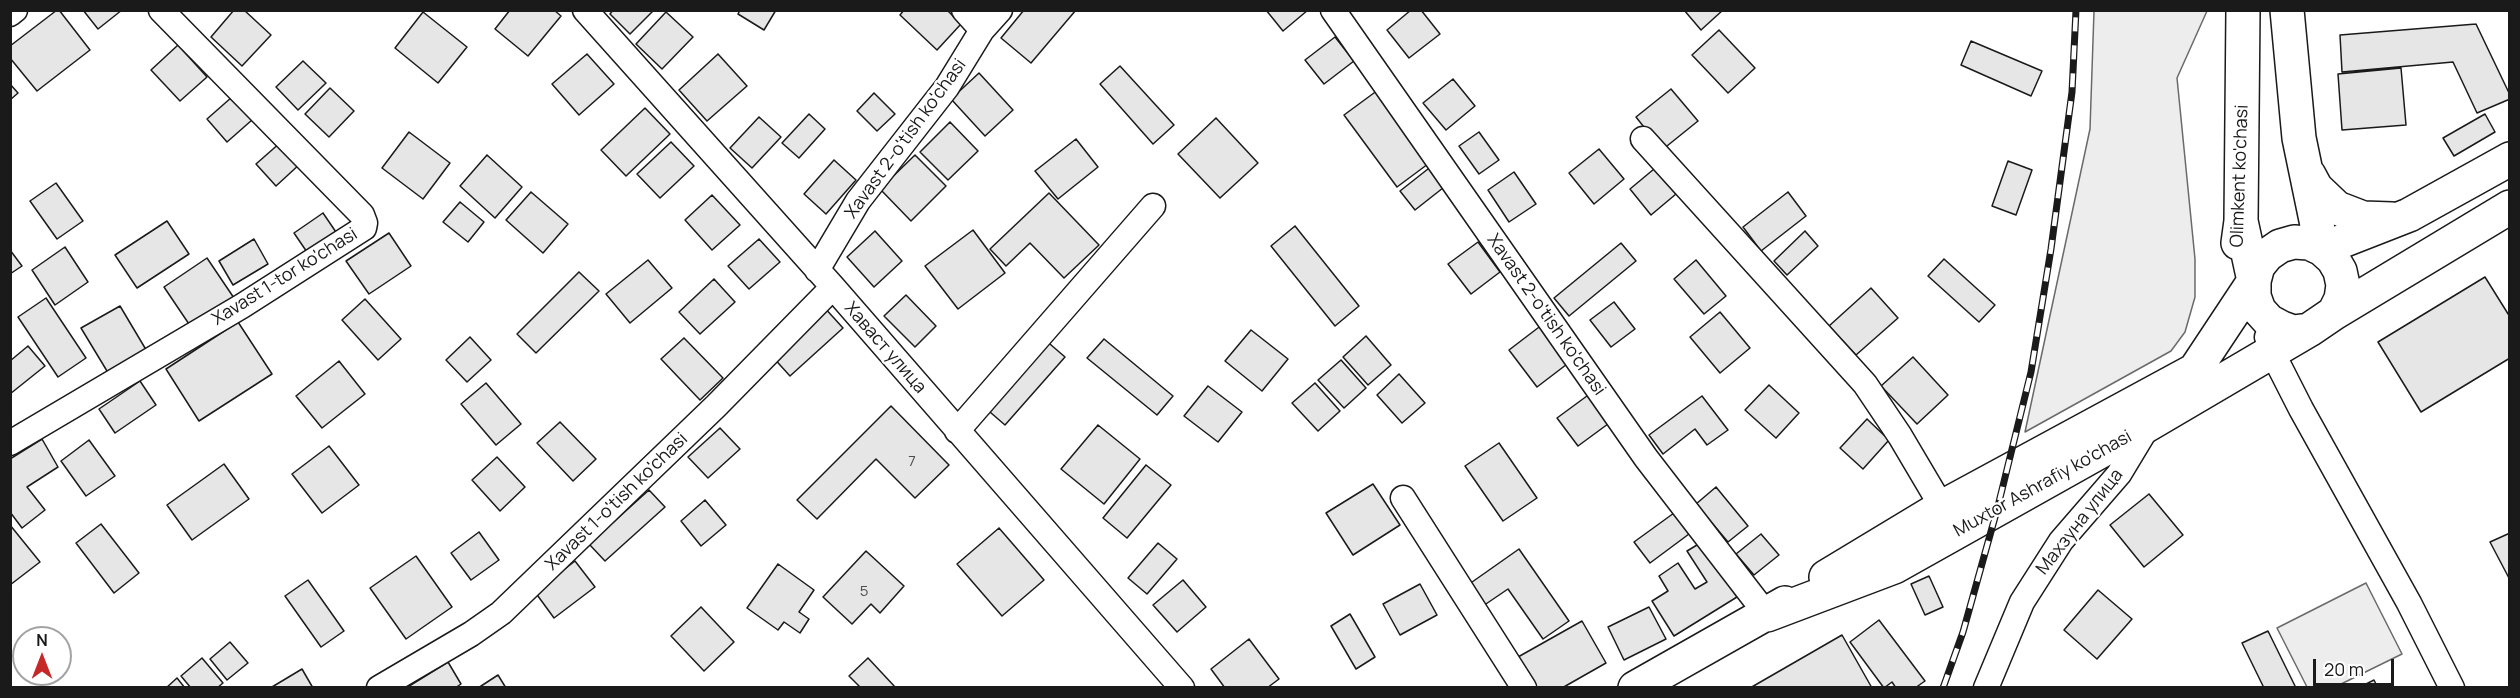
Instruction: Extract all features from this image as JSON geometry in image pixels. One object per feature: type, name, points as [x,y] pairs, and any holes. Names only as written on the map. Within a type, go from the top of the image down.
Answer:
[{"type":"main road","name":"Olimkent ko'chasi","points":[[2195,369],[2218,322],[2229,289],[2241,221],[2243,10]]},
{"type":"main road","points":[[2288,10],[2299,138],[2322,249]]},
{"type":"main road","points":[[2322,249],[2409,215],[2510,159]]},
{"type":"main road","points":[[2308,174],[2316,189],[2326,199],[2349,213],[2377,219],[2409,215]]},
{"type":"main road","name":"Muxtor Ashrafiy ko'chasi","points":[[1767,615],[1894,567],[2149,424],[2510,207]]},
{"type":"main road","points":[[2241,221],[2257,295],[2269,321],[2294,332],[2322,322],[2341,299],[2343,285],[2340,271],[2333,259],[2322,249],[2309,243],[2294,242],[2280,246],[2263,260],[2257,295]]},
{"type":"main road","name":"Muxtor Ashrafiy ko'chasi","points":[[1635,687],[1767,615],[1884,540],[1942,507],[2195,369],[2257,295]]},
{"type":"street","points":[[10,14],[15,10]]},
{"type":"street","name":"Xavast 1-tor ko'chasi","points":[[10,444],[242,306],[364,228],[362,215],[161,10]]},
{"type":"street","name":"Хаваст улица","points":[[585,10],[825,279],[1182,687]]},
{"type":"street","points":[[964,10],[982,30]]},
{"type":"street","name":"Xavast 2-o'tish ko'chasi","points":[[825,279],[858,201],[947,87],[982,30],[1000,10]]},
{"type":"street","name":"Xavast 2-o'tish ko'chasi","points":[[1333,10],[1639,448],[1767,615]]},
{"type":"street","points":[[1643,139],[1865,384],[1900,436],[1942,507]]},
{"type":"street","points":[[957,431],[1153,206]]},
{"type":"street","name":"Xavast 1-o'tish ko'chasi","points":[[379,687],[471,634],[501,613],[716,406],[825,279]]},
{"type":"street","points":[[2257,295],[2272,352],[2409,603],[2452,687]]},
{"type":"street","name":"Махзуна улица","points":[[1986,687],[2022,602],[2061,541],[2119,474],[2149,424]]},
{"type":"street","points":[[1403,498],[1524,687]]},
{"type":"shaded area","points":[[2094,11],[2207,11],[2177,78],[2195,259],[2195,297],[2185,332],[2171,351],[2025,432],[2090,129]]},
{"type":"shaded area","points":[[2366,583],[2402,654],[2335,687],[2307,687],[2277,628]]},
{"type":"building","points":[[57,10],[90,50],[37,91],[10,58],[10,46]]},
{"type":"building","points":[[83,10],[122,10],[98,29]]},
{"type":"building","points":[[234,10],[244,10],[271,35],[242,66],[211,37]]},
{"type":"building","points":[[510,10],[554,10],[561,16],[528,56],[495,29]]},
{"type":"building","points":[[613,10],[654,10],[630,34],[610,14]]},
{"type":"building","points":[[740,10],[776,10],[764,30],[738,14]]},
{"type":"building","points":[[904,10],[947,10],[961,24],[937,50],[900,15]]},
{"type":"building","points":[[1024,10],[1076,10],[1031,63],[1001,38]]},
{"type":"building","points":[[1266,10],[1308,10],[1283,31]]},
{"type":"building","points":[[1411,10],[1421,10],[1440,34],[1409,58],[1387,30]]},
{"type":"building","points":[[1684,10],[1723,10],[1701,30]]},
{"type":"building","points":[[423,12],[467,47],[438,83],[395,48]]},
{"type":"building","points":[[666,12],[693,37],[662,69],[636,44]]},
{"type":"building","points":[[2476,24],[2510,95],[2510,99],[2477,113],[2453,62],[2342,72],[2340,35]]},
{"type":"building","points":[[1719,30],[1755,68],[1728,93],[1692,55]]},
{"type":"building","points":[[1335,37],[1354,61],[1324,84],[1305,60]]},
{"type":"building","points":[[1971,41],[2042,71],[2031,96],[1961,65]]},
{"type":"building","points":[[178,45],[207,77],[180,101],[151,70]]},
{"type":"building","points":[[587,54],[614,84],[579,115],[552,84]]},
{"type":"building","points":[[718,54],[747,86],[707,121],[679,90]]},
{"type":"building","points":[[303,61],[326,83],[298,110],[276,87]]},
{"type":"building","points":[[1120,66],[1174,125],[1153,144],[1100,84]]},
{"type":"building","points":[[2401,68],[2406,125],[2342,130],[2338,74]]},
{"type":"building","points":[[979,73],[1013,110],[985,136],[951,99]]},
{"type":"building","points":[[1453,79],[1475,106],[1446,130],[1423,103]]},
{"type":"building","points":[[10,84],[18,93],[10,100]]},
{"type":"building","points":[[330,88],[354,111],[329,137],[305,114]]},
{"type":"building","points":[[1671,89],[1698,121],[1662,150],[1636,117]]},
{"type":"building","points":[[1378,90],[1432,161],[1397,187],[1344,115]]},
{"type":"building","points":[[874,93],[895,114],[877,131],[857,111]]},
{"type":"building","points":[[232,97],[252,120],[227,142],[207,119]]},
{"type":"building","points":[[645,108],[670,134],[626,176],[601,150]]},
{"type":"building","points":[[809,114],[825,129],[799,158],[782,143]]},
{"type":"building","points":[[2485,114],[2495,132],[2454,156],[2443,138]]},
{"type":"building","points":[[759,117],[781,137],[752,168],[730,148]]},
{"type":"building","points":[[1216,118],[1258,163],[1220,198],[1178,154]]},
{"type":"building","points":[[950,122],[978,151],[948,180],[920,152]]},
{"type":"building","points":[[409,132],[450,163],[423,199],[382,168]]},
{"type":"building","points":[[1479,132],[1499,160],[1479,174],[1459,146]]},
{"type":"building","points":[[1076,139],[1098,167],[1058,199],[1035,171]]},
{"type":"building","points":[[281,142],[301,163],[276,186],[256,164]]},
{"type":"building","points":[[671,142],[694,166],[660,198],[637,174]]},
{"type":"building","points":[[1599,149],[1624,179],[1594,204],[1569,173]]},
{"type":"building","points":[[487,155],[522,187],[495,218],[460,186]]},
{"type":"building","points":[[915,155],[946,186],[911,221],[880,189]]},
{"type":"building","points":[[834,160],[856,180],[826,214],[804,194]]},
{"type":"building","points":[[2008,161],[2032,170],[2016,215],[1992,206]]},
{"type":"building","points":[[1433,165],[1448,184],[1415,210],[1400,191]]},
{"type":"building","points":[[1654,169],[1676,194],[1651,215],[1630,189]]},
{"type":"building","points":[[1514,172],[1536,204],[1509,222],[1488,190]]},
{"type":"building","points":[[56,183],[83,221],[57,239],[30,201]]},
{"type":"building","points":[[531,192],[568,224],[543,253],[506,220]]},
{"type":"building","points":[[1788,192],[1806,216],[1761,251],[1743,227]]},
{"type":"building","points":[[1049,193],[1099,245],[1064,278],[1030,243],[1006,266],[990,249]]},
{"type":"building","points":[[712,195],[740,225],[712,250],[685,220]]},
{"type":"building","points":[[460,202],[484,222],[468,242],[443,222]]},
{"type":"building","points":[[323,213],[338,235],[309,255],[294,233]]},
{"type":"building","points":[[167,221],[189,254],[137,288],[115,255]]},
{"type":"building","points":[[1295,226],[1359,306],[1335,326],[1271,246]]},
{"type":"building","points":[[973,230],[1005,273],[958,309],[925,266]]},
{"type":"building","points":[[875,231],[902,261],[874,287],[847,257]]},
{"type":"building","points":[[1805,231],[1818,246],[1787,275],[1774,261]]},
{"type":"building","points":[[389,233],[411,266],[369,294],[346,261]]},
{"type":"building","points":[[254,239],[268,264],[233,285],[219,261]]},
{"type":"building","points":[[759,239],[780,262],[749,289],[728,266]]},
{"type":"building","points":[[1478,242],[1500,272],[1471,294],[1448,264]]},
{"type":"building","points":[[1621,243],[1636,261],[1569,316],[1554,298]]},
{"type":"building","points":[[65,247],[88,282],[55,305],[32,270]]},
{"type":"building","points":[[10,250],[22,266],[10,274]]},
{"type":"building","points":[[207,258],[236,301],[193,330],[164,287]]},
{"type":"building","points":[[1944,259],[1995,305],[1979,322],[1928,276]]},
{"type":"building","points":[[648,260],[672,288],[630,323],[606,294]]},
{"type":"building","points":[[1696,260],[1726,296],[1704,314],[1674,279]]},
{"type":"building","points":[[579,272],[599,291],[536,353],[517,334]]},
{"type":"building","points":[[2485,277],[2510,317],[2510,358],[2421,412],[2378,342]]},
{"type":"building","points":[[714,279],[735,302],[700,334],[679,312]]},
{"type":"building","points":[[1871,288],[1898,318],[1856,355],[1829,326]]},
{"type":"building","points":[[906,295],[936,326],[915,347],[884,316]]},
{"type":"building","points":[[46,298],[86,358],[58,377],[18,317]]},
{"type":"building","points":[[365,299],[401,339],[378,360],[342,320]]},
{"type":"building","points":[[1614,302],[1635,329],[1611,347],[1590,320]]},
{"type":"building","points":[[120,306],[148,353],[110,376],[81,328]]},
{"type":"building","points":[[823,306],[843,328],[790,376],[770,354]]},
{"type":"building","points":[[1720,312],[1750,348],[1720,373],[1690,337]]},
{"type":"building","points":[[1547,321],[1575,358],[1537,387],[1509,350]]},
{"type":"building","points":[[238,322],[272,374],[199,421],[166,369]]},
{"type":"building","points":[[1251,330],[1288,359],[1262,391],[1225,361]]},
{"type":"building","points":[[1366,336],[1391,365],[1368,385],[1343,357]]},
{"type":"building","points":[[470,337],[491,360],[467,382],[446,360]]},
{"type":"building","points":[[684,338],[723,378],[700,400],[661,359]]},
{"type":"building","points":[[1043,338],[1065,357],[1005,425],[983,406]]},
{"type":"building","points":[[1104,339],[1173,396],[1157,415],[1087,358]]},
{"type":"building","points":[[28,346],[45,366],[10,394],[10,361]]},
{"type":"building","points":[[1913,357],[1948,395],[1917,424],[1881,386]]},
{"type":"building","points":[[1341,360],[1366,388],[1344,408],[1318,380]]},
{"type":"building","points":[[339,361],[365,394],[322,428],[296,396]]},
{"type":"building","points":[[1399,374],[1425,403],[1402,423],[1377,395]]},
{"type":"building","points":[[140,381],[156,405],[115,433],[99,409]]},
{"type":"building","points":[[486,383],[521,424],[496,445],[461,404]]},
{"type":"building","points":[[1315,383],[1340,411],[1318,431],[1292,403]]},
{"type":"building","points":[[1769,385],[1799,413],[1776,438],[1745,410]]},
{"type":"building","points":[[1208,386],[1242,412],[1218,442],[1184,416]]},
{"type":"building","points":[[1591,393],[1612,421],[1578,446],[1557,418]]},
{"type":"building","points":[[1702,396],[1728,430],[1707,445],[1695,429],[1663,454],[1649,435]]},
{"type":"building","points":[[891,406],[949,465],[915,498],[876,459],[817,519],[797,500]]},
{"type":"building","points":[[1867,419],[1889,440],[1863,469],[1840,448]]},
{"type":"building","points":[[560,422],[596,459],[573,481],[537,443]]},
{"type":"building","points":[[1098,425],[1140,459],[1104,504],[1061,469]]},
{"type":"building","points":[[720,428],[740,449],[708,478],[688,457]]},
{"type":"building","points":[[42,439],[58,467],[27,487],[45,510],[22,528],[10,512],[10,459]]},
{"type":"building","points":[[89,440],[115,476],[86,496],[61,461]]},
{"type":"building","points":[[1499,443],[1537,498],[1503,521],[1465,466]]},
{"type":"building","points":[[329,446],[359,485],[322,513],[292,474]]},
{"type":"building","points":[[497,457],[525,487],[500,511],[472,480]]},
{"type":"building","points":[[224,464],[249,499],[192,540],[167,505]]},
{"type":"building","points":[[1146,465],[1171,485],[1127,538],[1103,518]]},
{"type":"building","points":[[1373,484],[1400,525],[1353,555],[1326,513]]},
{"type":"building","points":[[1716,487],[1748,526],[1728,542],[1696,504]]},
{"type":"building","points":[[649,490],[665,507],[605,561],[589,544]]},
{"type":"building","points":[[2149,494],[2183,535],[2144,567],[2110,525]]},
{"type":"building","points":[[705,500],[726,525],[701,546],[681,521]]},
{"type":"building","points":[[1674,513],[1689,534],[1650,563],[1634,542]]},
{"type":"building","points":[[101,524],[139,573],[114,593],[76,543]]},
{"type":"building","points":[[10,525],[40,562],[10,585]]},
{"type":"building","points":[[999,528],[1044,580],[1002,616],[957,564]]},
{"type":"building","points":[[479,532],[499,560],[471,580],[451,553]]},
{"type":"building","points":[[2510,533],[2510,580],[2490,542]]},
{"type":"building","points":[[1761,534],[1779,555],[1754,575],[1736,554]]},
{"type":"building","points":[[1702,542],[1737,597],[1674,636],[1652,601],[1668,591],[1659,576],[1678,563],[1695,589],[1707,582],[1687,551]]},
{"type":"building","points":[[1158,543],[1177,559],[1147,594],[1128,578]]},
{"type":"building","points":[[1519,549],[1569,621],[1543,639],[1508,589],[1480,608],[1465,587]]},
{"type":"building","points":[[866,551],[904,586],[880,613],[871,604],[852,624],[823,597]]},
{"type":"building","points":[[416,556],[452,607],[406,639],[370,588]]},
{"type":"building","points":[[575,561],[595,587],[554,618],[535,592]]},
{"type":"building","points":[[778,564],[814,590],[799,612],[809,619],[800,633],[784,622],[778,630],[747,608]]},
{"type":"building","points":[[1929,576],[1943,607],[1925,615],[1911,584]]},
{"type":"building","points":[[308,580],[344,631],[321,647],[285,596]]},
{"type":"building","points":[[1183,580],[1206,607],[1177,632],[1153,605]]},
{"type":"building","points":[[1420,584],[1437,615],[1400,635],[1383,604]]},
{"type":"building","points":[[2098,590],[2132,619],[2097,659],[2064,630]]},
{"type":"building","points":[[701,607],[734,642],[704,671],[671,636]]},
{"type":"building","points":[[1649,607],[1666,639],[1624,660],[1608,627]]},
{"type":"building","points":[[1350,614],[1375,657],[1356,669],[1331,626]]},
{"type":"building","points":[[1879,620],[1925,681],[1915,688],[1896,688],[1892,682],[1884,688],[1850,642]]},
{"type":"building","points":[[1582,621],[1606,663],[1562,688],[1535,688],[1518,657]]},
{"type":"building","points":[[2268,631],[2296,688],[2264,688],[2242,643]]},
{"type":"building","points":[[1842,635],[1872,688],[1750,688]]},
{"type":"building","points":[[1249,639],[1279,679],[1267,688],[1225,688],[1211,669]]},
{"type":"building","points":[[230,642],[248,663],[227,680],[210,659]]},
{"type":"building","points":[[202,658],[223,683],[217,688],[191,688],[181,676]]},
{"type":"building","points":[[868,658],[896,688],[861,688],[849,676]]},
{"type":"building","points":[[448,662],[461,684],[455,688],[406,688]]},
{"type":"building","points":[[302,669],[313,688],[272,688],[272,687]]},
{"type":"building","points":[[498,675],[506,688],[478,688]]},
{"type":"building","points":[[177,678],[185,688],[166,688]]},
{"type":"building","points":[[2374,680],[2378,688],[2360,688],[2360,687]]},
{"type":"railway","points":[[1943,688],[1963,632],[1997,510],[2031,372],[2051,249],[2072,92],[2076,10]]}]
